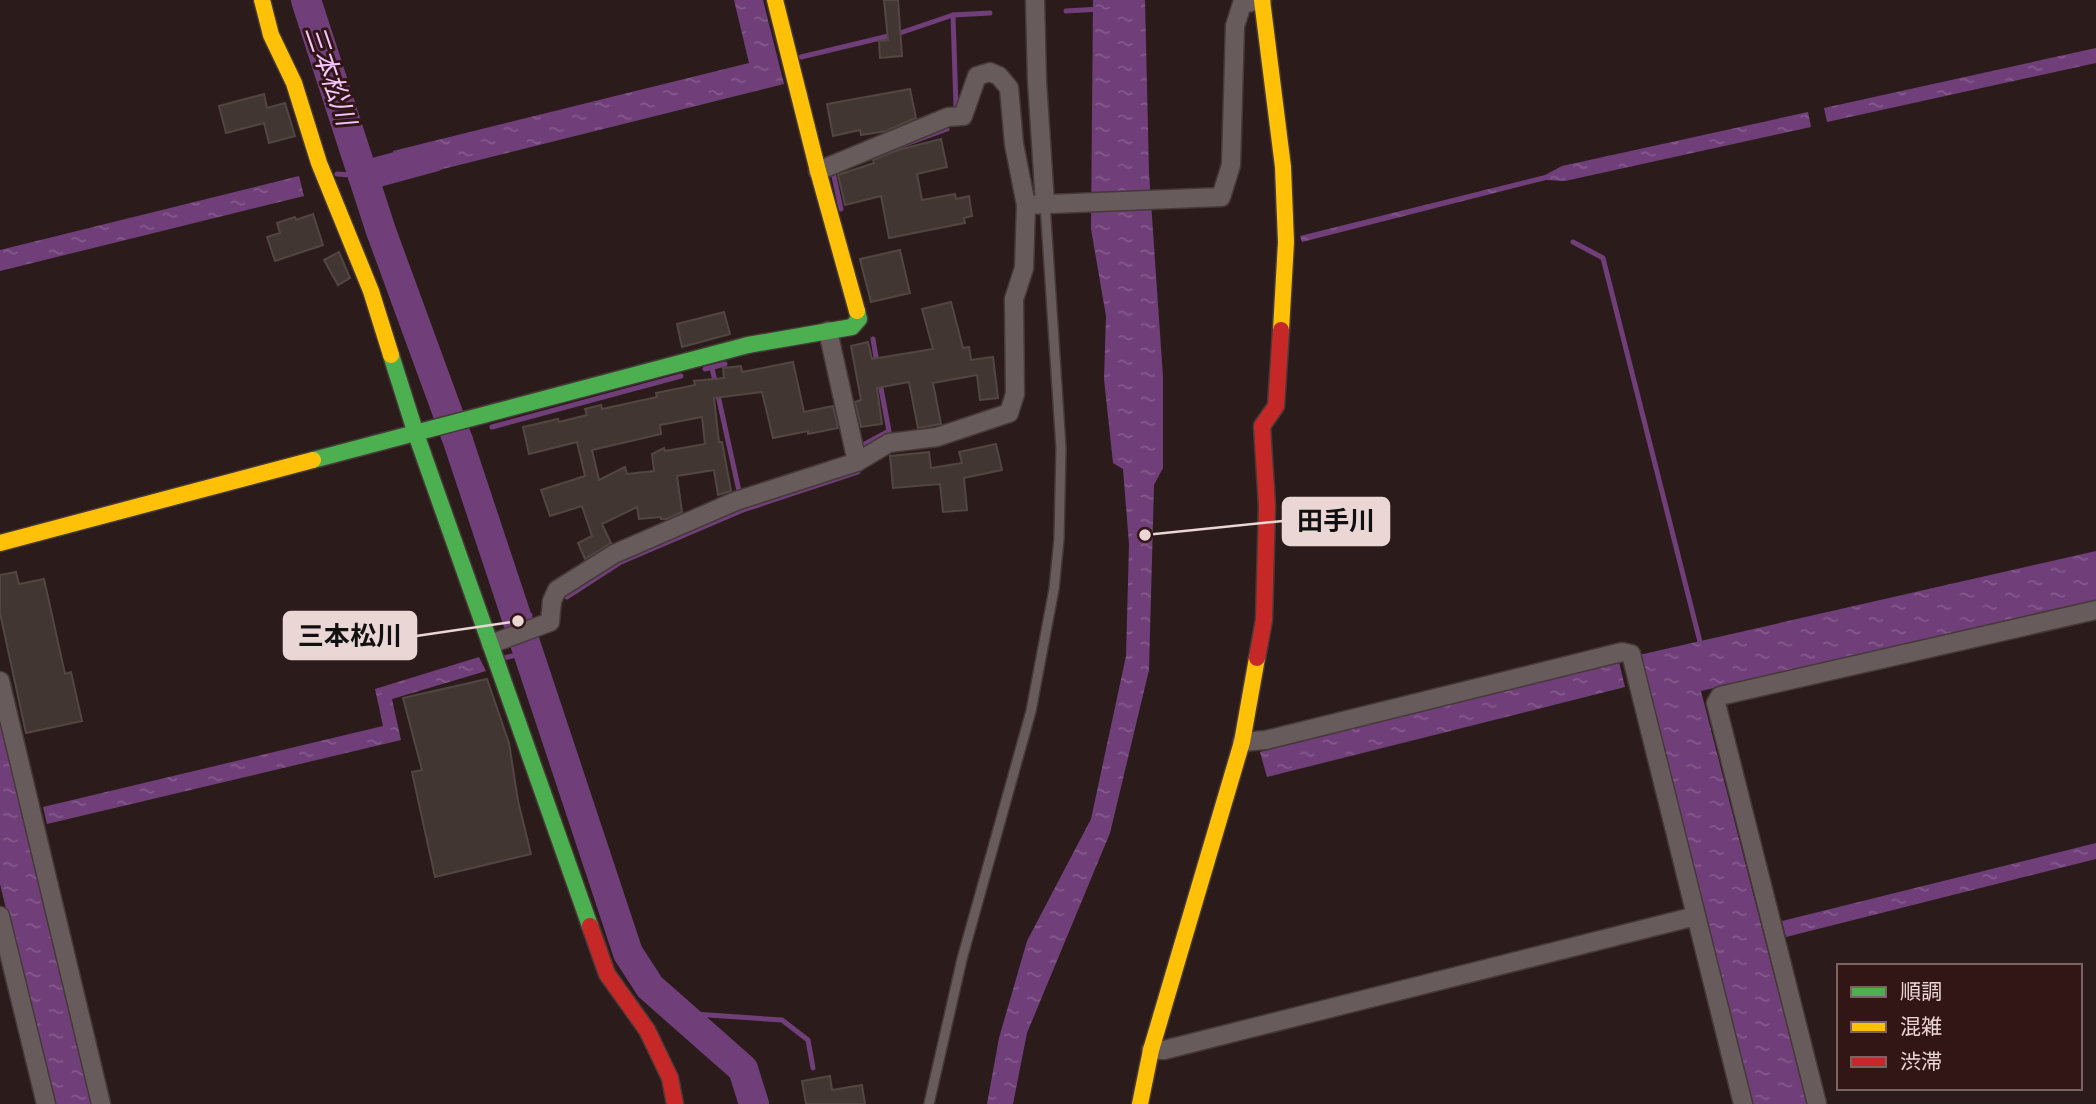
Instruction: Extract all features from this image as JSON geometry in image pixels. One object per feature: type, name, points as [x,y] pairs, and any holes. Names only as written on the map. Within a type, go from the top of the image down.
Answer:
[{"type":"street","points":[[262,0],[271,35],[293,83],[319,163],[371,291],[607,974],[647,1030],[670,1079],[675,1104]]},
{"type":"street","points":[[0,543],[748,345],[852,327],[859,319],[775,0]]},
{"type":"street","points":[[1035,0],[1037,81],[1051,204]]},
{"type":"street","points":[[1026,205],[1221,197],[1231,165],[1235,26],[1242,2],[1262,0],[1283,167],[1286,242],[1276,406],[1262,426],[1267,506],[1264,620],[1242,742],[1151,1049],[1140,1104]]},
{"type":"street","points":[[491,644],[550,622],[556,590],[614,554],[736,501],[857,462],[889,443],[937,437],[1009,413],[1015,394],[1014,299],[1024,268],[1026,205],[1014,144],[1009,88],[999,76],[990,72],[977,76],[962,116],[948,117],[818,171]]},
{"type":"street","points":[[828,331],[857,462]]},
{"type":"street","points":[[1817,1104],[1716,703],[1720,696],[2096,610]]},
{"type":"street","points":[[1242,742],[1266,740],[1622,652],[1631,654],[1743,1104]]},
{"type":"street","points":[[0,681],[101,1104]]},
{"type":"street","points":[[0,916],[46,1104]]},
{"type":"street","points":[[1151,1049],[1164,1050],[1696,916]]},
{"type":"lane","points":[[929,1104],[962,959],[1031,711],[1054,590],[1059,539],[1061,448],[1051,204]]},
{"type":"water","points":[[734,0],[763,0],[784,84],[403,179],[400,172],[395,173],[390,159],[395,158],[393,151],[749,63]]},
{"type":"water","points":[[1093,0],[1145,0],[1149,173],[1163,377],[1163,468],[1154,485],[1149,670],[1110,833],[1027,1033],[1013,1104],[987,1104],[999,1038],[1027,941],[1091,819],[1126,656],[1129,544],[1123,469],[1113,463],[1104,379],[1106,316],[1091,229]]},
{"type":"water","points":[[2096,48],[2096,63],[1827,122],[1824,108]]},
{"type":"water","points":[[1808,112],[1811,127],[1565,181],[1546,180],[1302,242],[1300,236],[1545,175],[1562,166]]},
{"type":"water","points":[[299,176],[304,196],[0,271],[0,250]]},
{"type":"water","points":[[2096,551],[2096,600],[1701,691],[1807,1104],[1752,1104],[1639,655]]},
{"type":"water","points":[[479,657],[486,671],[392,699],[401,740],[47,824],[43,807],[383,726],[375,689]]},
{"type":"water","points":[[1619,662],[1625,687],[1267,777],[1260,752]]},
{"type":"water","points":[[0,723],[92,1104],[53,1104],[0,884]]},
{"type":"water","points":[[2096,843],[2096,859],[1786,937],[1782,921]]},
{"type":"building","points":[[884,0],[898,0],[902,56],[880,58],[879,41],[888,40]]},
{"type":"building","points":[[910,89],[916,118],[886,131],[861,135],[860,130],[833,136],[827,104]]},
{"type":"building","points":[[264,94],[267,108],[285,103],[295,136],[269,143],[264,123],[226,133],[219,106]]},
{"type":"building","points":[[941,139],[947,167],[917,174],[922,200],[955,194],[956,199],[969,196],[972,216],[964,218],[965,223],[889,238],[881,196],[845,205],[838,175],[874,163],[873,160],[898,150]]},
{"type":"building","points":[[313,214],[323,245],[275,261],[267,237],[280,233],[277,223]]},
{"type":"building","points":[[900,250],[910,293],[871,302],[860,259]]},
{"type":"building","points":[[339,252],[350,278],[338,285],[324,260]]},
{"type":"building","points":[[951,302],[963,348],[969,347],[971,360],[993,357],[998,398],[980,400],[977,375],[933,383],[941,424],[918,428],[909,382],[877,388],[882,424],[861,427],[855,402],[861,400],[851,346],[868,342],[872,359],[933,349],[922,309]]},
{"type":"building","points":[[724,312],[730,334],[682,347],[677,324]]},
{"type":"building","points":[[793,362],[804,412],[833,406],[838,428],[773,438],[762,392],[714,398],[719,442],[722,442],[731,491],[718,495],[714,470],[677,476],[682,512],[667,519],[639,519],[637,507],[602,524],[611,543],[585,559],[578,543],[592,536],[582,506],[550,516],[541,490],[585,476],[577,442],[529,454],[523,427],[587,415],[585,409],[601,405],[602,409],[657,397],[656,393],[695,385],[694,381],[724,378],[723,368],[741,366],[742,372]],"holes":[[[702,417],[705,444],[665,451],[664,448],[652,454],[654,471],[627,474],[625,467],[599,480],[592,450],[661,434],[660,425]]]},
{"type":"building","points":[[996,444],[1002,470],[964,478],[967,510],[943,512],[940,484],[893,488],[890,456],[929,452],[931,468],[962,463],[959,452]]},
{"type":"building","points":[[16,572],[19,584],[44,579],[65,674],[71,672],[82,721],[26,733],[0,613],[0,575]]},
{"type":"building","points":[[487,679],[509,743],[518,801],[531,854],[435,877],[412,772],[422,770],[403,698]]},
{"type":"building","points":[[830,1076],[832,1090],[862,1085],[865,1104],[806,1104],[802,1081]]},
{"type":"waterway","name":"三本松川","points":[[306,0],[381,231],[458,441],[628,953],[650,987],[743,1069],[754,1104]]},
{"type":"waterway","points":[[1066,11],[1100,9]]},
{"type":"waterway","points":[[801,57],[897,34],[953,15],[990,13]]},
{"type":"waterway","points":[[953,15],[956,107]]},
{"type":"waterway","points":[[895,148],[947,129]]},
{"type":"waterway","points":[[363,176],[433,157]]},
{"type":"waterway","points":[[833,172],[841,209]]},
{"type":"waterway","points":[[337,174],[363,176]]},
{"type":"waterway","points":[[1573,242],[1603,258],[1700,642]]},
{"type":"waterway","points":[[873,339],[877,363]]},
{"type":"waterway","points":[[705,369],[725,364]]},
{"type":"waterway","points":[[712,368],[739,491]]},
{"type":"waterway","points":[[492,427],[681,376]]},
{"type":"waterway","points":[[863,445],[889,431],[880,383]]},
{"type":"waterway","points":[[458,441],[470,437]]},
{"type":"waterway","points":[[567,597],[621,562],[743,510],[858,472]]},
{"type":"waterway","points":[[518,621],[530,615]]},
{"type":"waterway","points":[[504,658],[528,652]]},
{"type":"waterway","points":[[679,1013],[782,1020],[808,1040],[813,1068]]},
{"type":"traffic: fast","points":[[313,460],[748,345],[852,327],[859,319],[857,311]]},
{"type":"traffic: fast","points":[[391,355],[416,434],[590,926]]},
{"type":"traffic: slow","points":[[262,0],[271,35],[294,83],[319,163],[371,291],[391,355]]},
{"type":"traffic: slow","points":[[775,0],[857,311]]},
{"type":"traffic: slow","points":[[1262,0],[1283,167],[1286,242],[1281,330]]},
{"type":"traffic: slow","points":[[0,543],[313,460]]},
{"type":"traffic: slow","points":[[1140,1104],[1151,1050],[1242,742],[1257,658]]},
{"type":"traffic: jam","points":[[1257,658],[1264,620],[1267,506],[1262,426],[1276,406],[1281,330]]},
{"type":"traffic: jam","points":[[590,926],[607,974],[647,1030],[670,1078],[675,1104]]},
{"type":"place","name":"田手川","points":[[1145,535]]},
{"type":"place","name":"三本松川","points":[[518,621]]}]
